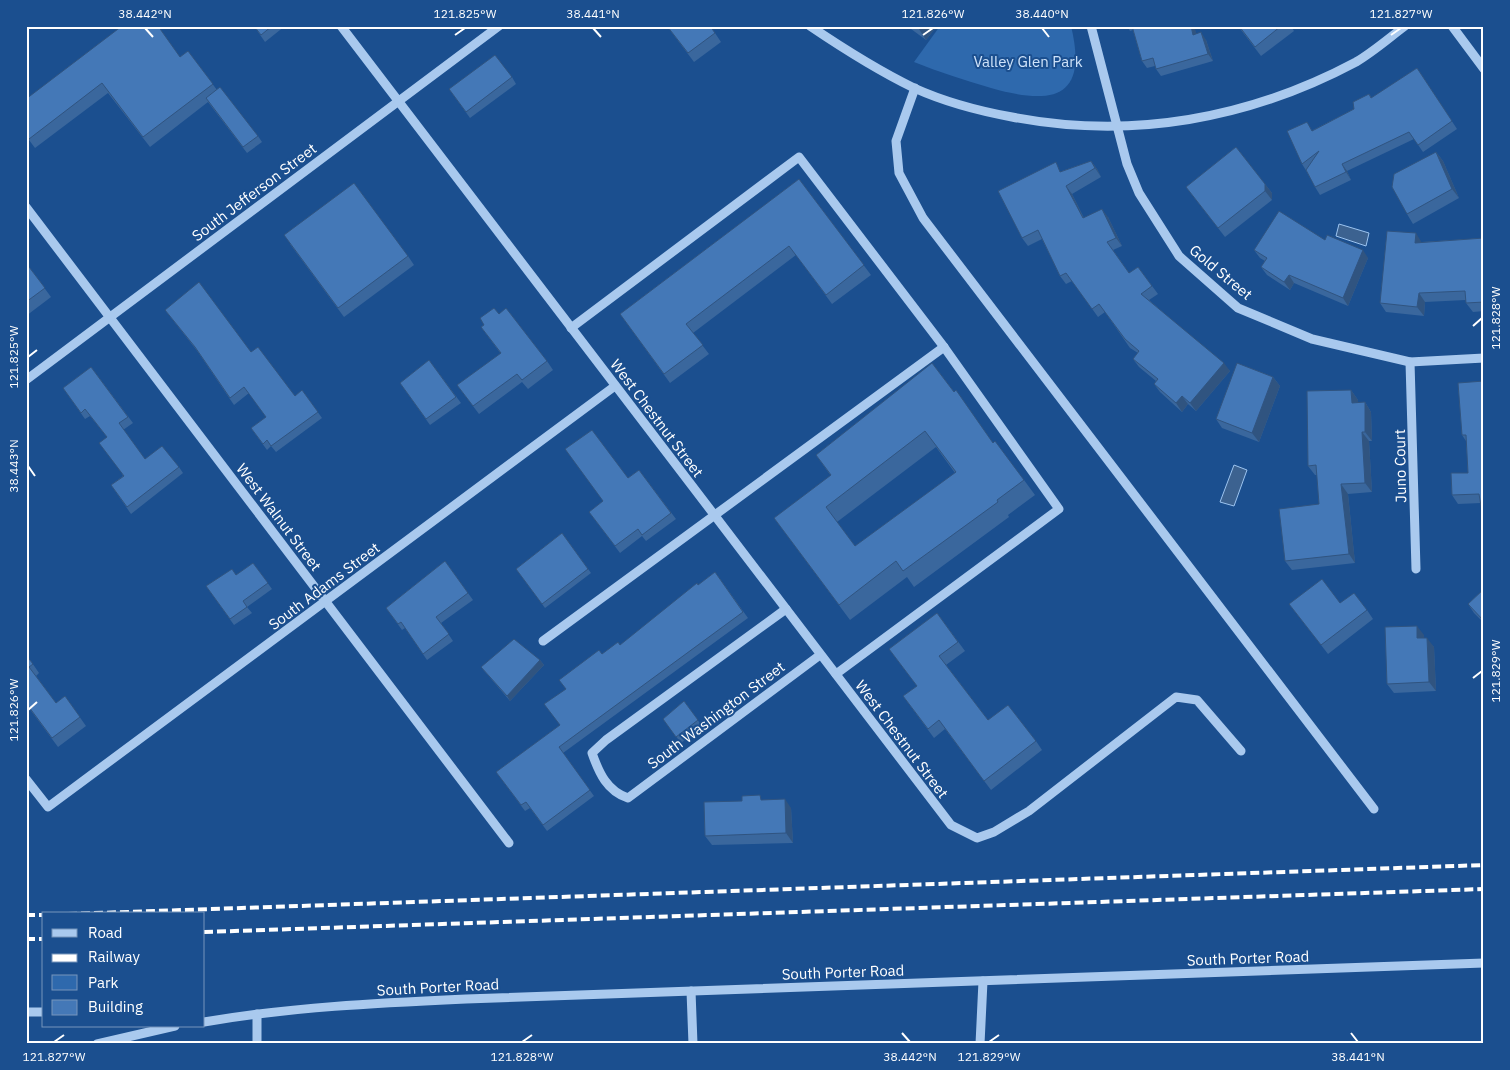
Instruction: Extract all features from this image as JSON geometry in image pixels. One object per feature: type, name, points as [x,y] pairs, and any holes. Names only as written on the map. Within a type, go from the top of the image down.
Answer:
[{"type":"street","name":"West Chestnut Street","points":[[342,26],[950,825],[976,838],[994,832],[1029,811],[1176,697],[1197,700],[1241,750]]},
{"type":"street","name":"South Jefferson Street","points":[[26,380],[499,26]]},
{"type":"street","points":[[810,26],[862,61],[915,88],[990,113],[1043,123],[1118,128],[1148,126],[1225,113],[1290,93],[1358,61],[1405,26]]},
{"type":"street","name":"Gold Street","points":[[1091,26],[1127,164],[1139,193],[1179,256],[1238,308],[1312,339],[1410,362],[1484,358]]},
{"type":"street","points":[[1452,26],[1484,69]]},
{"type":"street","points":[[915,88],[896,141],[899,173],[923,218],[1374,810]]},
{"type":"street","points":[[571,328],[799,157],[944,347],[1059,510],[836,674]]},
{"type":"street","name":"West Walnut Street","points":[[26,207],[111,316],[509,843]]},
{"type":"street","points":[[543,641],[944,347]]},
{"type":"street","name":"Juno Court","points":[[1410,362],[1416,569]]},
{"type":"street","name":"South Adams Street","points":[[26,779],[48,807],[615,386]]},
{"type":"street","name":"South Washington Street","points":[[786,609],[606,740],[592,754],[599,772],[615,794],[628,798],[820,655]]},
{"type":"street","name":"South Porter Road","points":[[205,1022],[257,1014],[371,1004],[1484,963]]},
{"type":"street","points":[[980,1044],[983,981]]},
{"type":"street","points":[[691,991],[693,1044]]},
{"type":"street","points":[[26,1012],[42,1012]]},
{"type":"street","points":[[257,1014],[257,1044]]},
{"type":"street","points":[[205,1015],[225,1018]]},
{"type":"street","points":[[97,1044],[166,1028]]},
{"type":"green space","name":"Valley Glen Park","points":[[940,26],[1071,26],[1075,51],[1075,69],[1069,83],[1060,91],[1047,95],[1031,96],[991,88],[914,62]]},
{"type":"shaded area","points":[[1339,224],[1369,233],[1366,246],[1336,236]]},
{"type":"shaded area","points":[[1234,465],[1247,470],[1234,506],[1220,502]]},
{"type":"building","points":[[122,26],[158,26],[180,57],[188,51],[213,84],[143,137],[102,83],[29,139],[26,135],[26,99]]},
{"type":"building","points":[[254,26],[272,26],[261,35]]},
{"type":"building","points":[[667,26],[710,26],[715,33],[688,53]]},
{"type":"building","points":[[1132,26],[1191,26],[1193,35],[1201,32],[1208,54],[1156,69],[1153,58],[1142,61]]},
{"type":"building","points":[[1239,26],[1281,26],[1255,47]]},
{"type":"building","points":[[495,55],[512,77],[466,112],[449,89]]},
{"type":"building","points":[[1417,68],[1452,121],[1418,145],[1409,132],[1342,164],[1346,172],[1315,187],[1306,170],[1319,151],[1302,164],[1287,131],[1307,122],[1312,131],[1354,109],[1353,102],[1369,94],[1371,98]]},
{"type":"building","points":[[220,87],[258,136],[243,147],[206,98]]},
{"type":"building","points":[[1236,147],[1265,184],[1265,191],[1218,228],[1186,187]]},
{"type":"building","points":[[1436,152],[1452,189],[1407,214],[1392,187],[1394,174]]},
{"type":"building","points":[[1091,161],[1095,168],[1066,186],[1083,218],[1102,209],[1116,238],[1107,242],[1129,273],[1138,267],[1152,286],[1141,294],[1224,363],[1190,403],[1182,396],[1176,403],[1154,384],[1158,379],[1133,359],[1139,351],[1125,339],[1099,304],[1092,309],[1066,273],[1060,276],[1038,230],[1022,238],[998,191],[1056,162],[1060,172]]},
{"type":"building","points":[[799,179],[864,265],[826,295],[789,246],[686,324],[703,345],[664,374],[620,314]]},
{"type":"building","points":[[354,183],[408,256],[338,308],[284,235]]},
{"type":"building","points":[[1279,211],[1325,240],[1327,235],[1363,250],[1343,298],[1289,275],[1284,282],[1261,267],[1267,258],[1254,250]]},
{"type":"building","points":[[1387,231],[1416,233],[1415,243],[1484,238],[1484,302],[1466,303],[1465,291],[1419,293],[1417,307],[1380,303]]},
{"type":"building","points":[[26,263],[45,288],[26,302]]},
{"type":"building","points":[[199,282],[251,352],[258,347],[295,396],[302,390],[318,412],[271,446],[267,440],[263,444],[251,428],[266,417],[244,387],[230,398],[195,347],[165,310]]},
{"type":"building","points":[[494,308],[499,314],[506,308],[547,361],[522,380],[517,374],[473,406],[457,385],[501,353],[481,327],[484,325],[480,318]]},
{"type":"building","points":[[429,360],[456,397],[426,419],[400,383]]},
{"type":"building","points":[[932,363],[954,392],[956,390],[993,443],[995,441],[1024,480],[997,500],[998,502],[903,571],[896,561],[839,605],[774,518],[831,475],[816,455]],"holes":[[[925,431],[956,472],[855,546],[826,507]]]},
{"type":"building","points":[[1237,363],[1273,377],[1252,433],[1216,419]]},
{"type":"building","points":[[91,367],[128,417],[119,423],[145,459],[162,446],[179,467],[127,507],[111,485],[124,476],[99,443],[107,437],[85,409],[81,413],[63,388]]},
{"type":"building","points":[[1484,381],[1484,524],[1479,494],[1452,495],[1451,473],[1468,473],[1466,435],[1462,435],[1458,383]]},
{"type":"building","points":[[1351,390],[1352,403],[1365,402],[1365,432],[1362,432],[1365,483],[1341,484],[1349,554],[1285,561],[1279,509],[1319,504],[1316,465],[1308,466],[1307,391]]},
{"type":"building","points":[[592,430],[628,478],[639,470],[671,513],[642,535],[638,529],[615,546],[589,512],[603,501],[565,449]]},
{"type":"building","points":[[562,533],[588,569],[542,604],[516,569]]},
{"type":"building","points":[[445,561],[468,593],[436,617],[449,634],[423,654],[401,622],[398,624],[386,608]]},
{"type":"building","points":[[253,563],[268,583],[243,601],[247,607],[230,619],[206,586],[232,569],[236,575]]},
{"type":"building","points":[[715,572],[743,612],[559,747],[590,790],[543,825],[526,802],[521,805],[496,772],[560,725],[544,704],[566,689],[559,680],[599,650],[602,654],[618,642],[620,645],[697,583],[698,585]]},
{"type":"building","points":[[1322,579],[1340,603],[1354,593],[1367,610],[1321,645],[1289,604]]},
{"type":"building","points":[[1484,589],[1484,621],[1468,604]]},
{"type":"building","points":[[937,613],[958,642],[939,656],[988,720],[1008,705],[1036,741],[984,781],[939,720],[928,729],[903,696],[917,686],[889,649]]},
{"type":"building","points":[[1417,626],[1417,638],[1427,638],[1429,682],[1387,684],[1385,627]]},
{"type":"building","points":[[514,639],[540,660],[507,696],[481,667]]},
{"type":"building","points":[[26,655],[33,664],[29,667],[56,703],[65,696],[80,717],[52,738],[26,703]]},
{"type":"building","points":[[684,701],[698,720],[676,737],[663,719]]},
{"type":"building","points":[[760,795],[761,800],[785,799],[786,833],[705,836],[704,802],[742,801],[742,796]]},
{"type":"railway","points":[[126,912],[1484,865]]},
{"type":"railway","points":[[205,932],[1484,889]]},
{"type":"railway","points":[[26,915],[42,915]]},
{"type":"railway","points":[[26,939],[42,939]]}]
